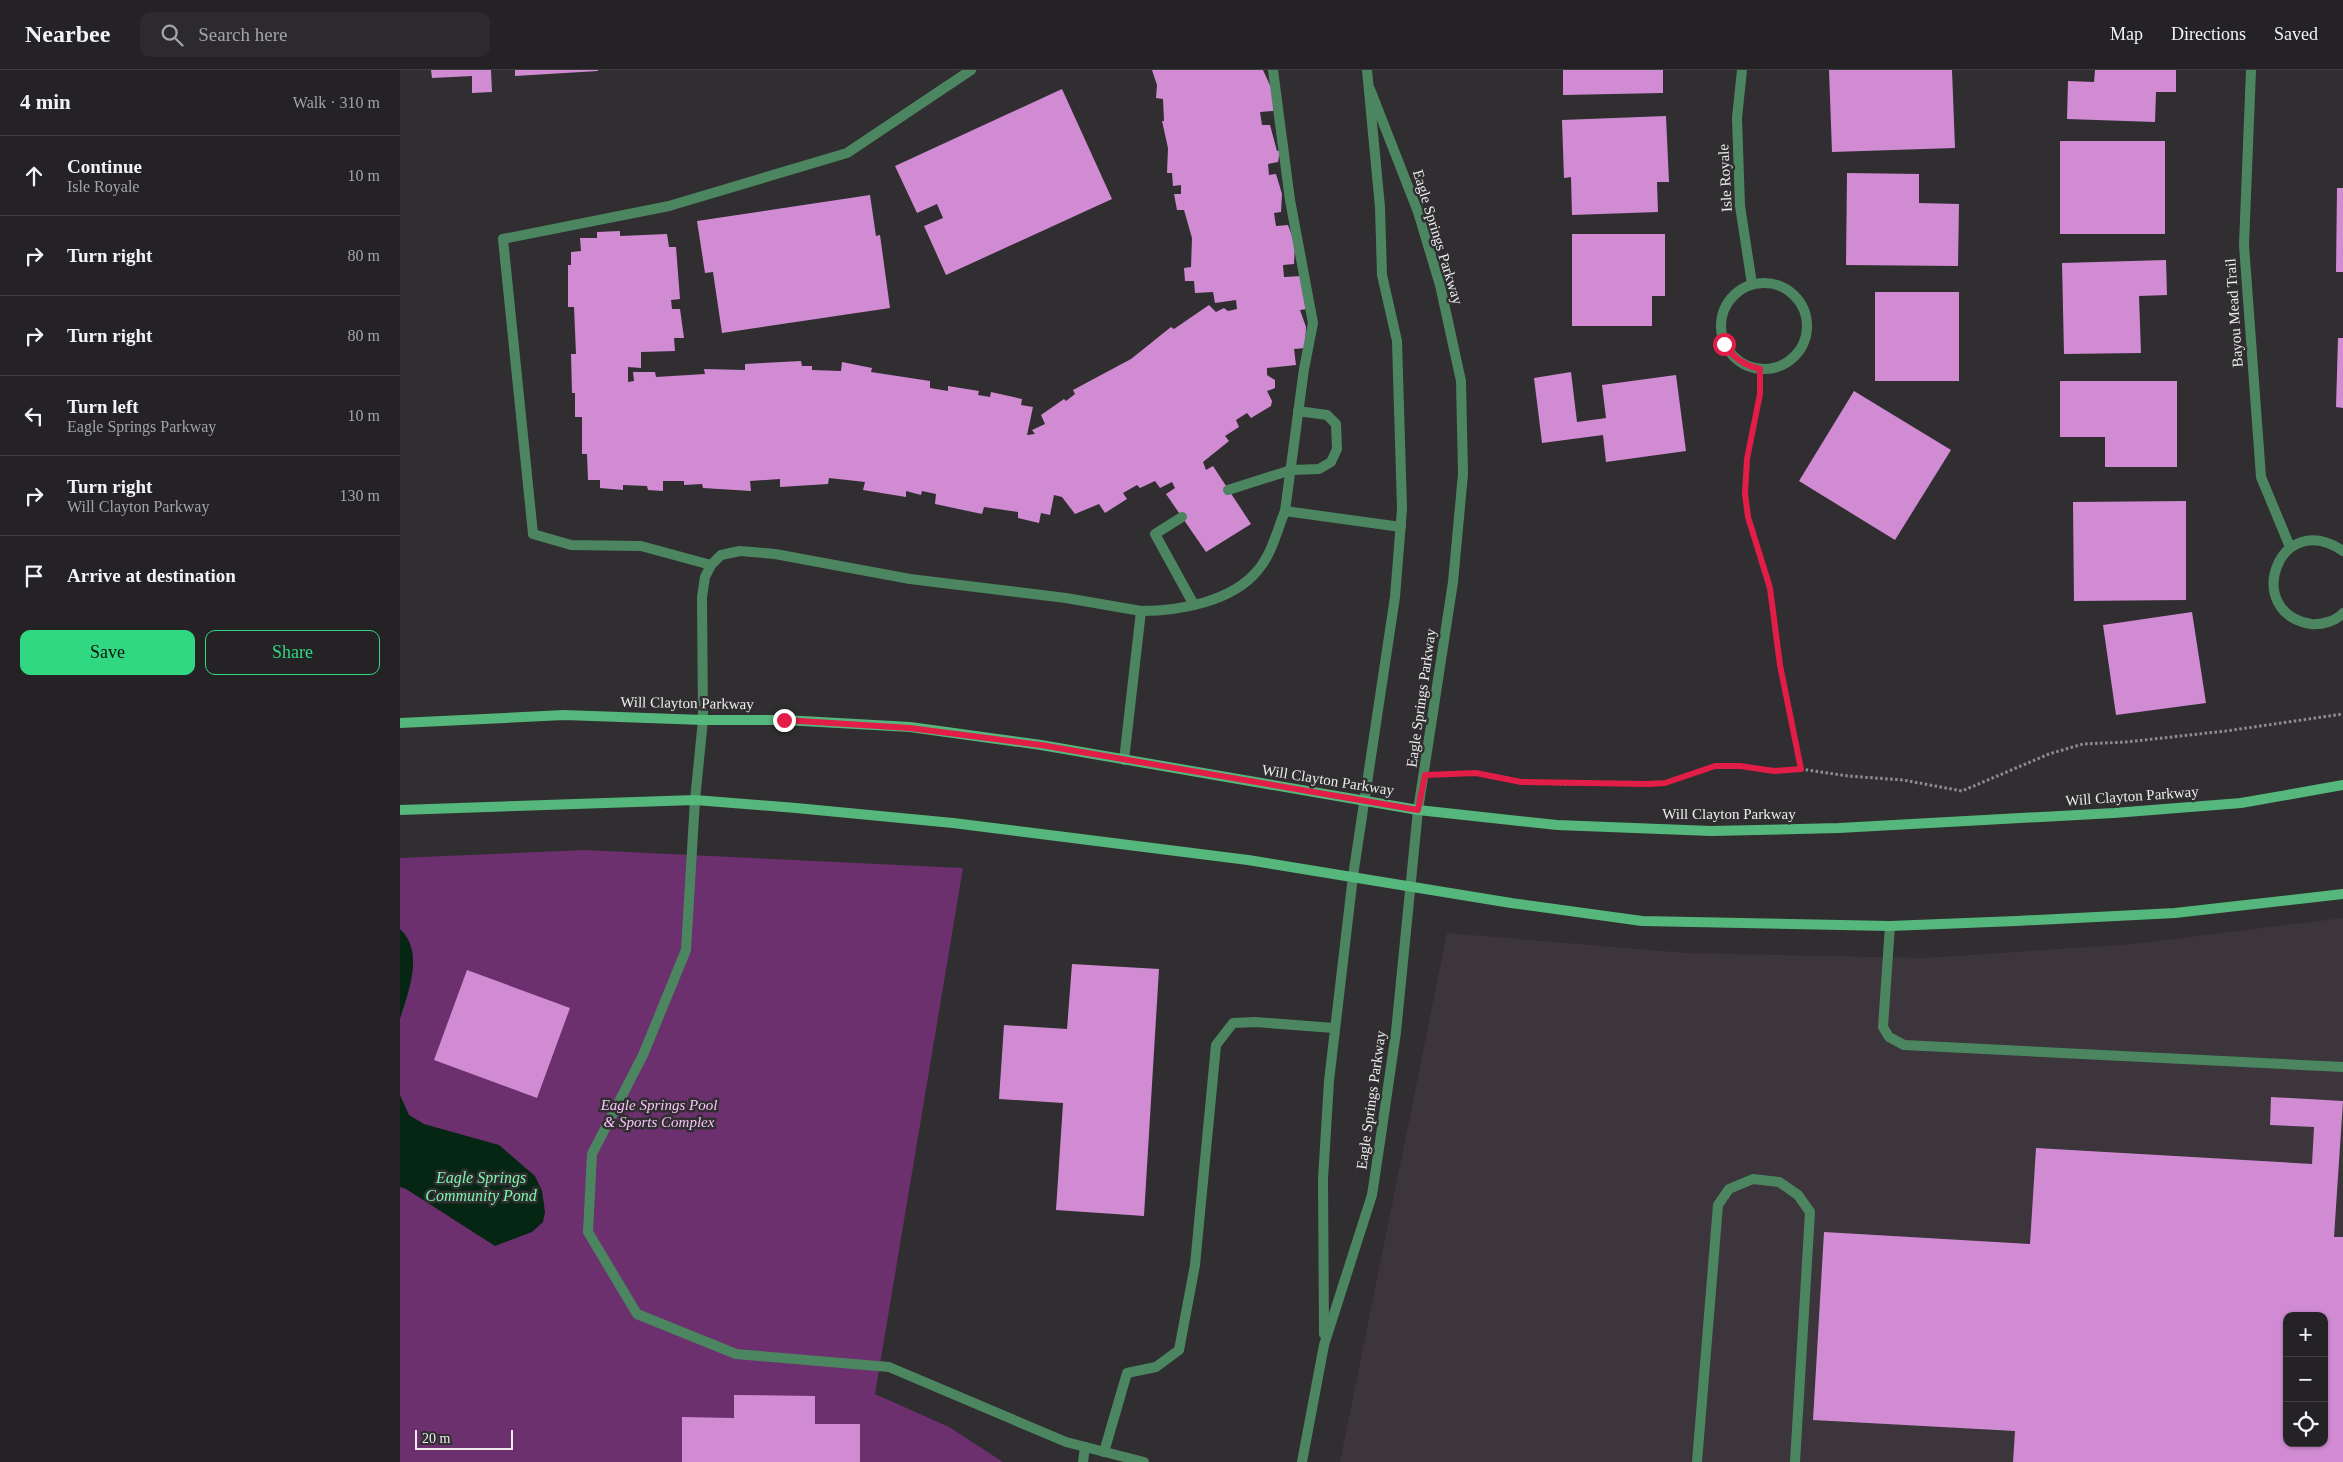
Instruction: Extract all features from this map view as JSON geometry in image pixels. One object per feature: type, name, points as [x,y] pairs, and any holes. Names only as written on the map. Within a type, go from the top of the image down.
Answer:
[{"type":"main road","name":"Will Clayton Parkway","points":[[400,723],[564,715],[703,720],[784,720],[910,728],[1041,745],[1418,810],[1557,825],[1710,831],[1839,828],[2104,814],[2241,803],[2343,785]]},
{"type":"main road","points":[[400,810],[695,800],[953,823],[1248,860],[1642,921],[1890,926],[2175,914],[2343,894]]},
{"type":"street","points":[[711,565],[642,546],[571,545],[533,534],[503,239],[669,206],[847,153],[972,70]]},
{"type":"street","points":[[1144,1462],[1066,1442],[889,1367],[736,1354],[637,1314],[588,1232],[592,1154],[643,1055],[686,950],[695,800],[703,720],[702,597],[706,577],[711,565],[722,556],[740,551],[775,554],[910,579],[1066,598],[1141,611],[1164,611],[1194,605],[1234,590],[1258,571],[1267,557],[1285,511],[1298,411],[1313,323],[1290,200],[1273,70]]},
{"type":"street","name":"Eagle Springs Parkway","points":[[1324,1346],[1323,1180],[1334,1028],[1353,876],[1395,597],[1401,527],[1398,341],[1382,275],[1380,207],[1370,89],[1366,70]]},
{"type":"street","name":"Isle Royale","points":[[1742,70],[1737,118],[1740,206],[1752,284]]},
{"type":"street","name":"Bayou Mead Trail","points":[[2251,70],[2244,245],[2261,477],[2290,547]]},
{"type":"street","name":"Eagle Springs Parkway","points":[[1302,1462],[1324,1346],[1372,1195],[1396,1032],[1418,810],[1425,775],[1453,582],[1463,474],[1460,381],[1440,285],[1418,212],[1370,89]]},
{"type":"street","points":[[1766,282],[1779,285],[1791,292],[1800,302],[1806,314],[1807,328],[1804,341],[1798,353],[1787,362],[1775,367],[1760,369],[1745,365],[1733,356],[1724,344],[1720,330],[1721,314],[1728,301],[1739,290],[1752,284],[1766,282]]},
{"type":"street","points":[[1228,490],[1291,470],[1319,469],[1331,462],[1337,449],[1336,424],[1327,415],[1298,411]]},
{"type":"street","points":[[1285,511],[1401,527]]},
{"type":"street","points":[[1182,517],[1155,534],[1194,605]]},
{"type":"street","points":[[2343,551],[2332,544],[2318,540],[2303,541],[2290,547],[2281,557],[2274,568],[2273,582],[2274,594],[2281,606],[2290,616],[2302,622],[2314,624],[2328,622],[2343,613]]},
{"type":"street","points":[[1124,760],[1141,611]]},
{"type":"street","points":[[1890,926],[1883,1027],[1889,1037],[1904,1045],[2343,1067]]},
{"type":"street","points":[[1104,1452],[1127,1372],[1156,1367],[1179,1350],[1195,1266],[1216,1045],[1233,1023],[1255,1022],[1334,1028]]},
{"type":"street","points":[[1697,1462],[1718,1205],[1729,1189],[1753,1180],[1779,1182],[1798,1195],[1810,1212],[1796,1462]]},
{"type":"street","points":[[1082,1462],[1085,1447]]},
{"type":"path","points":[[1760,369],[1760,394],[1747,459],[1745,494],[1748,517],[1770,588],[1780,665],[1801,769]]},
{"type":"path","points":[[1425,775],[1476,773],[1521,782],[1648,784],[1665,783],[1715,766],[1740,766],[1774,771],[1801,769],[1848,776],[1903,780],[1962,791],[2049,754],[2083,744],[2126,742],[2217,732],[2343,714]]},
{"type":"shaded area","points":[[2343,918],[2343,1462],[1340,1462],[1447,933],[1686,953],[1925,958],[2134,944]]},
{"type":"green space","name":"Eagle Springs Pool & Sports Complex","points":[[585,850],[963,868],[875,1394],[949,1427],[1003,1462],[400,1462],[400,858]]},
{"type":"water","points":[[400,929],[408,938],[413,960],[410,985],[400,1019]]},
{"type":"water","name":"Eagle Springs Community Pond","points":[[400,1095],[409,1115],[424,1124],[499,1145],[535,1176],[542,1191],[545,1212],[543,1222],[532,1232],[495,1246],[400,1187]]},
{"type":"building","points":[[431,70],[491,70],[492,92],[472,93],[472,76],[432,78]]},
{"type":"building","points":[[515,70],[598,70],[598,71],[515,76]]},
{"type":"building","points":[[1152,70],[1263,70],[1274,94],[1273,111],[1260,112],[1262,125],[1270,125],[1277,151],[1280,150],[1278,162],[1268,164],[1269,175],[1276,174],[1282,194],[1281,212],[1274,213],[1276,226],[1288,225],[1295,244],[1294,264],[1283,265],[1284,277],[1302,276],[1307,309],[1300,310],[1306,327],[1305,348],[1294,349],[1296,365],[1267,368],[1267,375],[1275,380],[1275,388],[1267,391],[1272,401],[1271,406],[1251,418],[1247,413],[1236,420],[1239,427],[1225,436],[1229,441],[1203,462],[1206,470],[1213,466],[1251,524],[1206,552],[1166,494],[1175,488],[1172,482],[1160,488],[1155,481],[1140,488],[1137,485],[1123,493],[1127,499],[1105,513],[1099,504],[1075,514],[1062,497],[1054,495],[1050,515],[1041,513],[1039,523],[1018,518],[1018,512],[984,507],[982,514],[935,504],[936,494],[922,491],[921,495],[906,491],[906,497],[863,490],[865,482],[829,478],[828,484],[780,487],[780,479],[750,481],[751,491],[703,488],[702,484],[684,485],[684,481],[663,481],[663,491],[648,490],[647,486],[623,485],[623,490],[600,488],[600,480],[588,480],[587,454],[582,454],[582,417],[575,417],[575,393],[572,393],[571,354],[576,354],[574,307],[568,307],[568,265],[571,265],[571,252],[581,251],[580,238],[597,238],[597,232],[620,231],[620,236],[667,234],[669,247],[676,247],[680,299],[671,300],[672,309],[680,309],[684,338],[674,338],[675,351],[641,352],[641,368],[628,367],[628,382],[634,381],[633,372],[655,372],[656,377],[705,374],[704,369],[745,370],[745,364],[801,361],[802,366],[812,366],[812,370],[841,371],[842,362],[872,368],[871,372],[930,381],[930,388],[948,391],[948,386],[979,391],[978,395],[990,397],[991,392],[1022,399],[1021,405],[1033,407],[1027,435],[1035,434],[1032,430],[1045,424],[1041,415],[1064,399],[1066,401],[1075,394],[1073,390],[1131,359],[1171,327],[1174,329],[1209,305],[1216,312],[1224,308],[1228,311],[1237,309],[1236,300],[1215,303],[1213,292],[1195,293],[1194,281],[1185,281],[1184,268],[1191,267],[1192,238],[1184,210],[1177,210],[1174,194],[1181,194],[1181,185],[1173,186],[1172,173],[1167,173],[1168,148],[1162,121],[1164,121],[1163,99],[1156,98],[1157,85]]},
{"type":"building","points":[[1563,70],[1663,70],[1663,93],[1563,95]]},
{"type":"building","points":[[1829,70],[1952,70],[1955,148],[1832,152]]},
{"type":"building","points":[[2095,70],[2176,70],[2176,92],[2156,92],[2155,122],[2067,119],[2068,81],[2094,82]]},
{"type":"building","points":[[1062,89],[1112,199],[946,275],[924,226],[943,218],[937,204],[917,213],[895,166]]},
{"type":"building","points":[[1666,116],[1669,182],[1657,182],[1658,212],[1572,215],[1571,177],[1564,178],[1562,120]]},
{"type":"building","points":[[2060,141],[2165,141],[2165,234],[2060,234]]},
{"type":"building","points":[[1847,173],[1919,174],[1919,203],[1959,204],[1958,266],[1846,265]]},
{"type":"building","points":[[2337,188],[2343,188],[2343,272],[2336,272]]},
{"type":"building","points":[[870,195],[876,236],[880,235],[890,308],[722,333],[713,272],[705,273],[697,221]]},
{"type":"building","points":[[1572,234],[1665,234],[1665,296],[1652,296],[1652,326],[1572,326]]},
{"type":"building","points":[[2166,260],[2167,295],[2139,296],[2141,353],[2064,354],[2062,263]]},
{"type":"building","points":[[1875,292],[1959,292],[1959,381],[1875,381]]},
{"type":"building","points":[[2338,338],[2343,338],[2343,408],[2336,407]]},
{"type":"building","points":[[1571,372],[1577,422],[1606,418],[1602,385],[1676,375],[1686,451],[1606,462],[1603,435],[1542,443],[1534,378]]},
{"type":"building","points":[[2060,381],[2177,381],[2177,467],[2105,467],[2105,437],[2060,437]]},
{"type":"building","points":[[1854,391],[1951,450],[1895,540],[1799,481]]},
{"type":"building","points":[[2186,501],[2186,600],[2074,601],[2073,502]]},
{"type":"building","points":[[2192,612],[2206,703],[2116,715],[2103,625]]},
{"type":"building","points":[[1072,964],[1159,969],[1144,1216],[1056,1210],[1063,1103],[999,1099],[1004,1025],[1067,1029]]},
{"type":"building","points":[[467,970],[570,1008],[537,1098],[434,1060]]},
{"type":"building","points":[[2271,1097],[2343,1101],[2334,1237],[2343,1237],[2343,1462],[2013,1462],[2015,1431],[1813,1420],[1824,1232],[2030,1244],[2036,1148],[2312,1164],[2314,1127],[2270,1125]]},
{"type":"building","points":[[734,1395],[815,1396],[815,1424],[860,1424],[860,1462],[682,1462],[682,1417],[734,1418]]},
{"type":"route","points":[[784,720],[910,728],[1041,745],[1418,810],[1425,775],[1476,773],[1521,782],[1648,784],[1665,783],[1715,766],[1740,766],[1774,771],[1801,769],[1780,665],[1770,588],[1764,563],[1748,517],[1745,494],[1747,459],[1760,394],[1760,369],[1745,365],[1733,356],[1724,344]]}]
